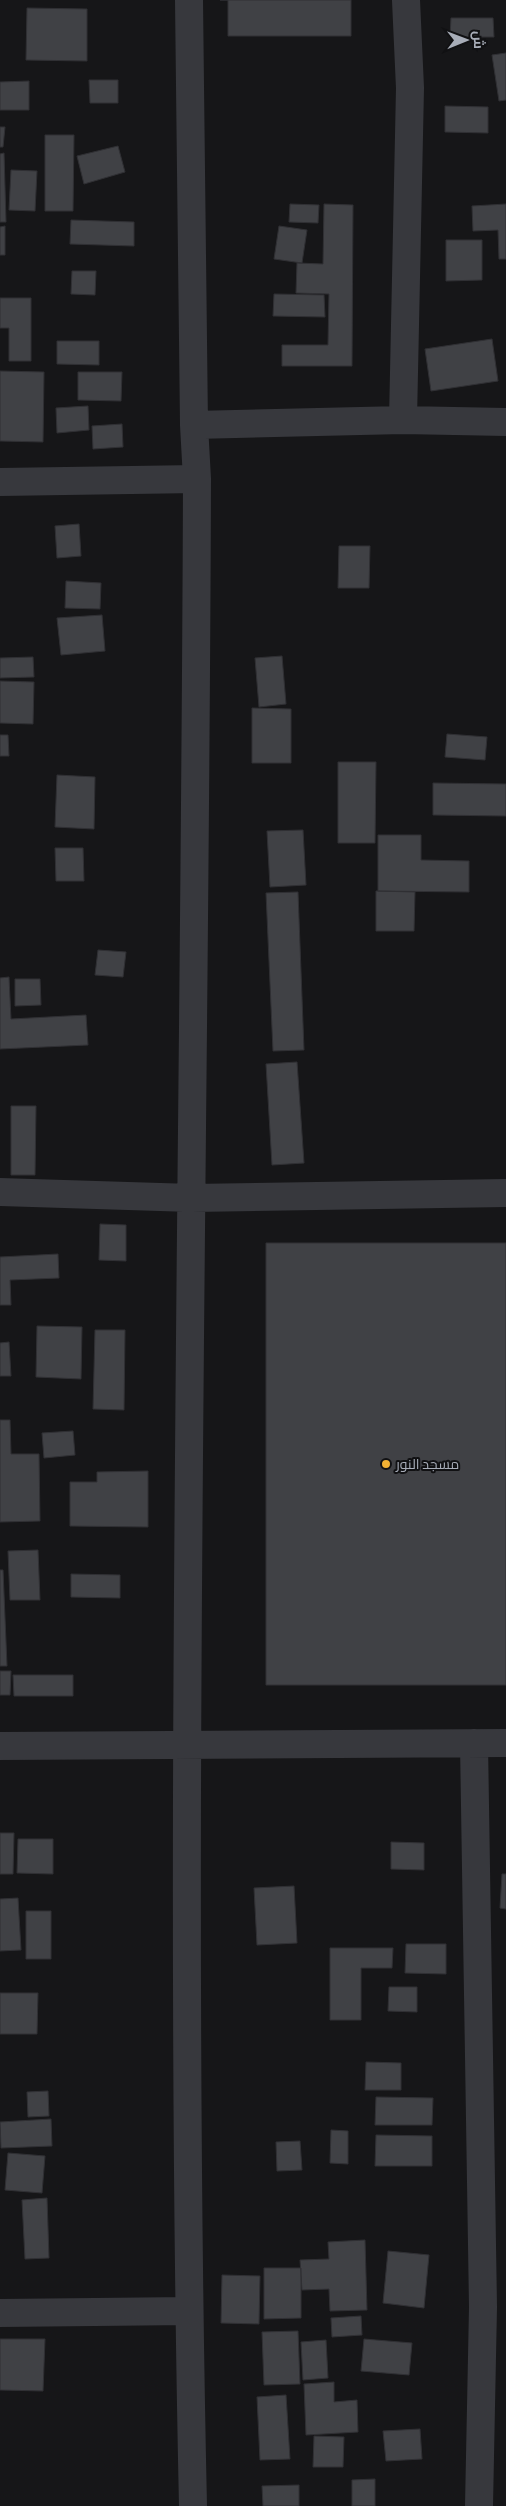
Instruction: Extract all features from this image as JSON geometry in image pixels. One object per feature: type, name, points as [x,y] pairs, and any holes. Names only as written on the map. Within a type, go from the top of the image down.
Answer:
[{"type":"street","points":[[188,0],[194,425],[197,479],[186,1744],[189,2311],[193,2506]]},
{"type":"street","points":[[403,420],[410,88],[406,0]]},
{"type":"street","points":[[194,425],[403,420],[506,422]]},
{"type":"street","points":[[0,482],[197,479]]},
{"type":"street","points":[[0,1192],[192,1198],[506,1193]]},
{"type":"street","points":[[474,1743],[495,2306],[479,2506]]},
{"type":"street","points":[[0,1746],[506,1743]]},
{"type":"street","points":[[0,2312],[189,2311]]},
{"type":"building","points":[[228,0],[351,0],[351,36],[228,36]]},
{"type":"building","points":[[27,8],[87,9],[87,61],[26,60]]},
{"type":"building","points":[[451,18],[493,18],[494,37],[450,37]]},
{"type":"building","points":[[506,53],[506,100],[499,101],[492,55]]},
{"type":"building","points":[[89,80],[118,80],[118,103],[90,103]]},
{"type":"building","points":[[29,81],[29,110],[0,110],[0,82]]},
{"type":"building","points":[[445,106],[488,107],[488,133],[445,132]]},
{"type":"building","points":[[0,127],[5,127],[3,147],[0,147]]},
{"type":"building","points":[[45,135],[74,135],[73,211],[45,211]]},
{"type":"building","points":[[118,146],[125,172],[84,184],[77,156]]},
{"type":"building","points":[[4,153],[6,222],[0,222],[0,154]]},
{"type":"building","points":[[11,170],[37,171],[35,211],[9,210]]},
{"type":"building","points":[[290,204],[319,205],[318,223],[289,222]]},
{"type":"building","points":[[324,204],[353,205],[352,366],[282,366],[282,345],[328,345],[329,294],[296,293],[297,263],[323,264]]},
{"type":"building","points":[[506,204],[506,259],[499,259],[498,230],[473,231],[472,206]]},
{"type":"building","points":[[71,220],[134,222],[134,246],[70,244]]},
{"type":"building","points":[[5,226],[5,255],[0,255],[0,227]]},
{"type":"building","points":[[279,226],[307,230],[302,263],[274,259]]},
{"type":"building","points":[[446,240],[482,240],[482,280],[446,281]]},
{"type":"building","points":[[72,271],[96,271],[95,295],[71,294]]},
{"type":"building","points":[[274,294],[324,295],[325,317],[273,316]]},
{"type":"building","points":[[0,298],[31,298],[31,361],[9,361],[9,328],[0,328]]},
{"type":"building","points":[[492,339],[498,381],[431,391],[425,349]]},
{"type":"building","points":[[57,341],[99,341],[99,365],[57,364]]},
{"type":"building","points":[[0,371],[44,372],[43,442],[0,441]]},
{"type":"building","points":[[78,372],[122,372],[121,401],[78,400]]},
{"type":"building","points":[[88,406],[89,430],[57,433],[56,408]]},
{"type":"building","points":[[122,424],[123,447],[93,449],[92,426]]},
{"type":"building","points":[[79,524],[81,556],[57,558],[55,526]]},
{"type":"building","points":[[339,546],[370,546],[369,588],[338,588]]},
{"type":"building","points":[[66,581],[101,583],[100,609],[65,608]]},
{"type":"building","points":[[102,615],[105,651],[61,655],[57,618]]},
{"type":"building","points":[[282,656],[286,704],[259,707],[255,658]]},
{"type":"building","points":[[33,657],[34,677],[0,678],[0,658]]},
{"type":"building","points":[[0,681],[34,682],[33,724],[0,723]]},
{"type":"building","points":[[252,708],[291,709],[291,763],[252,763]]},
{"type":"building","points":[[447,734],[487,737],[485,760],[445,757]]},
{"type":"building","points":[[0,735],[8,735],[9,756],[0,756]]},
{"type":"building","points":[[338,762],[376,762],[375,843],[338,843]]},
{"type":"building","points":[[57,775],[95,777],[94,829],[55,827]]},
{"type":"building","points":[[433,783],[506,784],[506,816],[433,815]]},
{"type":"building","points":[[303,830],[306,885],[270,887],[267,831]]},
{"type":"building","points":[[378,835],[421,835],[421,860],[469,861],[469,892],[378,891]]},
{"type":"building","points":[[55,848],[83,848],[84,881],[56,881]]},
{"type":"building","points":[[376,891],[415,892],[414,931],[376,931]]},
{"type":"building","points":[[298,892],[304,1050],[273,1051],[266,893]]},
{"type":"building","points":[[98,950],[126,952],[123,977],[95,975]]},
{"type":"building","points":[[9,977],[11,1019],[86,1015],[88,1045],[0,1049],[0,978]]},
{"type":"building","points":[[15,979],[40,979],[41,1005],[15,1006]]},
{"type":"building","points":[[297,1062],[304,1163],[272,1165],[266,1064]]},
{"type":"building","points":[[11,1106],[36,1106],[35,1175],[11,1175]]},
{"type":"building","points":[[100,1224],[126,1225],[126,1261],[99,1260]]},
{"type":"building","name":"مسجد النور","points":[[266,1243],[506,1243],[506,1685],[266,1685]]},
{"type":"building","points":[[58,1254],[59,1278],[10,1280],[11,1305],[0,1305],[0,1257]]},
{"type":"building","points":[[37,1326],[82,1327],[81,1379],[36,1377]]},
{"type":"building","points":[[95,1330],[125,1330],[124,1410],[93,1409]]},
{"type":"building","points":[[9,1342],[11,1376],[0,1376],[0,1343]]},
{"type":"building","points":[[0,1420],[10,1420],[11,1454],[39,1454],[40,1521],[0,1522]]},
{"type":"building","points":[[73,1431],[75,1455],[44,1458],[42,1433]]},
{"type":"building","points":[[148,1471],[148,1527],[70,1526],[70,1482],[97,1482],[97,1472]]},
{"type":"building","points":[[38,1550],[40,1600],[10,1600],[8,1551]]},
{"type":"building","points":[[0,1570],[3,1570],[7,1666],[0,1666]]},
{"type":"building","points":[[71,1574],[120,1575],[120,1598],[71,1597]]},
{"type":"building","points":[[0,1671],[11,1671],[10,1695],[0,1695]]},
{"type":"building","points":[[13,1675],[73,1675],[73,1696],[14,1696]]},
{"type":"building","points":[[0,1833],[14,1833],[13,1874],[0,1874]]},
{"type":"building","points":[[18,1839],[53,1839],[53,1874],[17,1873]]},
{"type":"building","points":[[391,1842],[424,1843],[424,1870],[391,1869]]},
{"type":"building","points":[[502,1874],[506,1874],[506,1909],[500,1908]]},
{"type":"building","points":[[294,1886],[297,1943],[257,1945],[254,1888]]},
{"type":"building","points":[[18,1898],[21,1950],[0,1951],[0,1899]]},
{"type":"building","points":[[26,1911],[51,1911],[51,1959],[26,1959]]},
{"type":"building","points":[[406,1944],[446,1944],[446,1974],[405,1973]]},
{"type":"building","points":[[330,1948],[393,1948],[392,1968],[361,1968],[361,2020],[330,2020]]},
{"type":"building","points":[[389,1987],[417,1987],[417,2012],[388,2011]]},
{"type":"building","points":[[0,1993],[38,1993],[37,2034],[0,2034]]},
{"type":"building","points":[[366,2062],[401,2063],[401,2090],[365,2090]]},
{"type":"building","points":[[48,2091],[49,2116],[28,2117],[27,2092]]},
{"type":"building","points":[[376,2097],[433,2098],[432,2125],[375,2125]]},
{"type":"building","points":[[51,2119],[52,2146],[1,2148],[0,2122]]},
{"type":"building","points":[[331,2130],[348,2131],[348,2164],[330,2163]]},
{"type":"building","points":[[376,2135],[432,2136],[432,2166],[375,2166]]},
{"type":"building","points":[[300,2141],[302,2170],[277,2171],[276,2142]]},
{"type":"building","points":[[8,2153],[45,2156],[42,2193],[5,2190]]},
{"type":"building","points":[[47,2198],[49,2258],[25,2259],[22,2200]]},
{"type":"building","points":[[365,2240],[367,2310],[330,2311],[329,2289],[302,2290],[300,2260],[329,2259],[328,2242]]},
{"type":"building","points":[[388,2251],[429,2255],[424,2308],[383,2303]]},
{"type":"building","points":[[264,2268],[301,2268],[301,2318],[264,2319]]},
{"type":"building","points":[[222,2275],[260,2276],[259,2324],[221,2323]]},
{"type":"building","points":[[361,2316],[362,2335],[332,2337],[331,2318]]},
{"type":"building","points":[[298,2331],[300,2384],[264,2385],[262,2332]]},
{"type":"building","points":[[0,2339],[45,2339],[43,2391],[0,2390]]},
{"type":"building","points":[[364,2339],[412,2343],[409,2375],[361,2371]]},
{"type":"building","points":[[326,2340],[328,2378],[303,2380],[301,2342]]},
{"type":"building","points":[[334,2382],[334,2402],[357,2400],[358,2432],[306,2435],[304,2384]]},
{"type":"building","points":[[286,2395],[290,2459],[260,2460],[257,2397]]},
{"type":"building","points":[[420,2429],[422,2459],[386,2461],[383,2431]]},
{"type":"building","points":[[314,2436],[344,2437],[343,2467],[313,2467]]},
{"type":"building","points":[[375,2479],[375,2506],[352,2506],[352,2480]]},
{"type":"building","points":[[299,2485],[299,2506],[263,2506],[262,2486]]},
{"type":"place","name":"مسجد النور","points":[[386,1464]]}]
